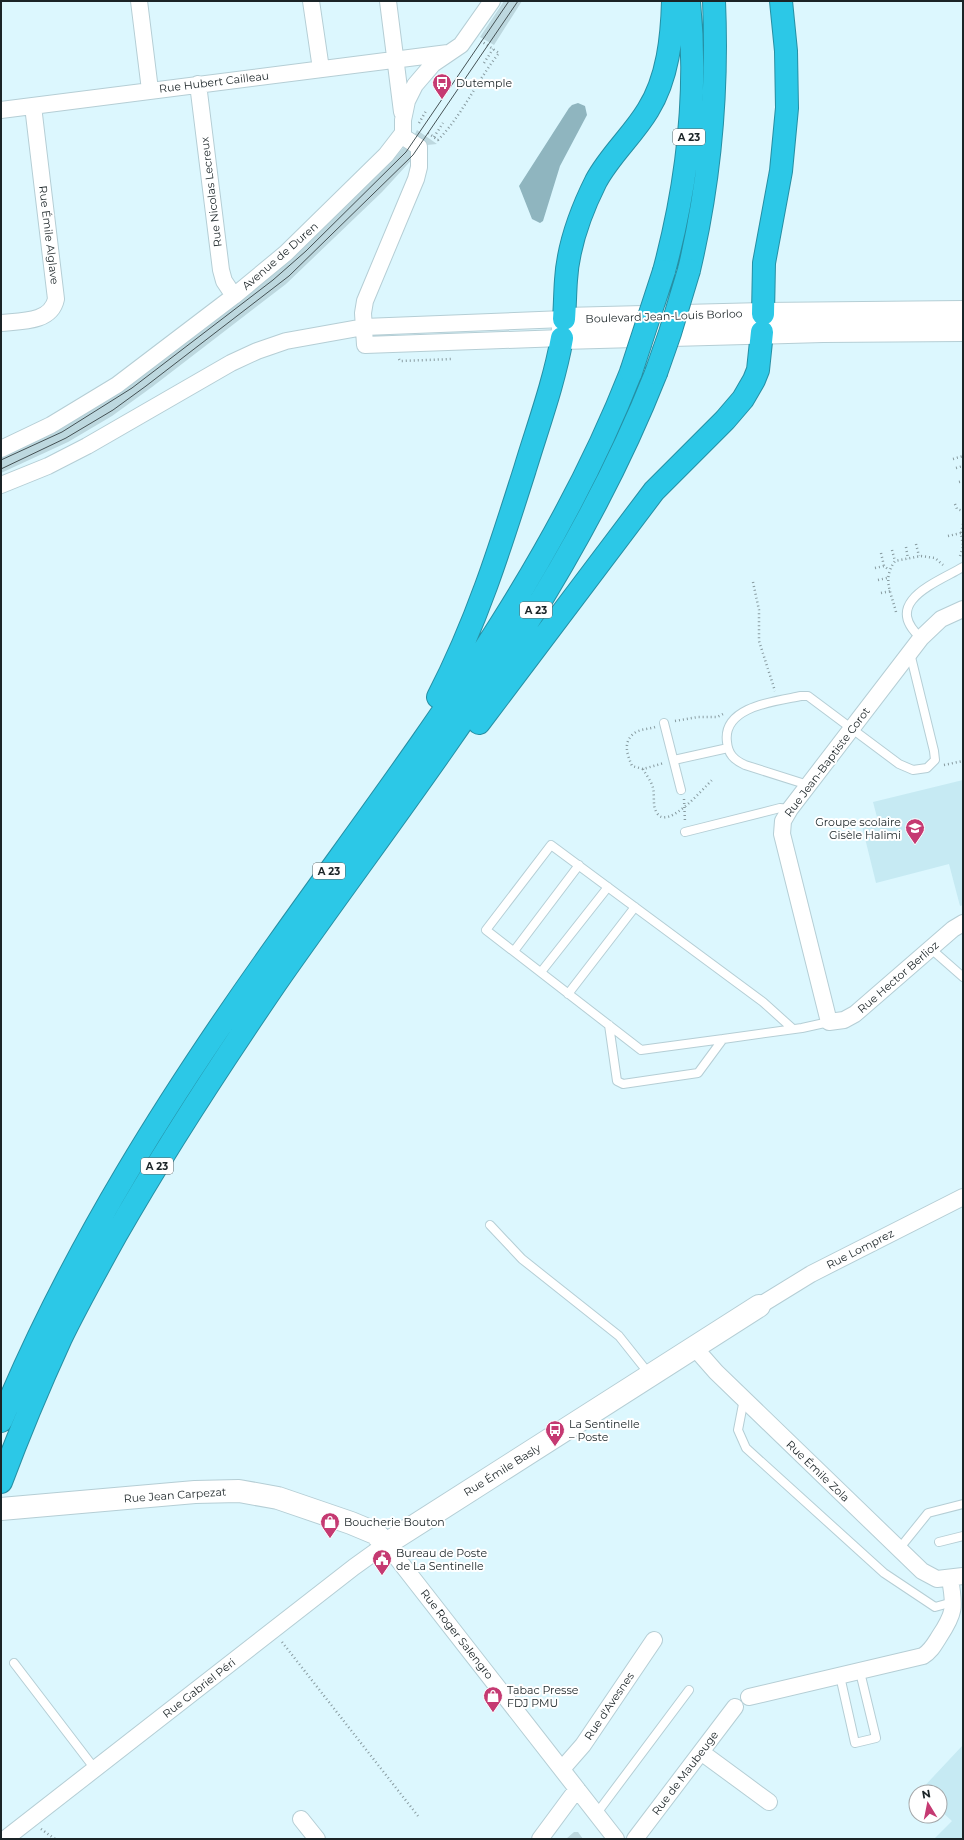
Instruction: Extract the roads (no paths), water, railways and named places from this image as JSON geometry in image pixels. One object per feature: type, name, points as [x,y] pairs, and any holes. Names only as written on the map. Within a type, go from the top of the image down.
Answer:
[{"type":"highway","points":[[409,759],[451,671],[486,590],[554,376],[563,329],[567,268],[576,230],[600,174],[648,110],[658,88],[670,46],[672,1]]},
{"type":"highway","name":"A 23","points":[[1,1421],[24,1367],[61,1290],[130,1166],[185,1078],[237,1001],[409,759],[495,633],[540,559],[595,456],[631,372],[664,271],[678,211],[689,137],[693,72],[689,1]]},
{"type":"highway","name":"A 23","points":[[5,1473],[27,1416],[62,1336],[93,1277],[145,1186],[191,1110],[247,1026],[497,670],[560,571],[616,463],[656,372],[689,270],[704,198],[712,135],[715,85],[714,1]]},
{"type":"highway","points":[[386,829],[436,780],[660,483],[735,410],[754,380],[760,359],[763,323],[764,264],[781,170],[786,114],[787,65],[781,1]]},
{"type":"street","points":[[139,1],[150,90]]},
{"type":"street","points":[[311,1],[321,69]]},
{"type":"street","points":[[388,1],[395,59],[410,123]]},
{"type":"street","points":[[364,327],[363,313],[365,301],[418,174],[418,147],[402,136],[410,123],[408,101],[415,85],[433,64],[461,45],[492,1]]},
{"type":"street","name":"Rue Hubert Cailleau","points":[[1,110],[449,53]]},
{"type":"street","name":"Rue Nicolas Lecreux","points":[[198,84],[221,270],[224,281],[234,296]]},
{"type":"street","name":"Rue Émile Alglave","points":[[1,323],[41,317],[51,310],[56,299],[33,106]]},
{"type":"street","name":"Avenue de Duren","points":[[1,449],[50,425],[103,394],[139,369],[234,296],[286,253],[386,155],[402,136]]},
{"type":"street","name":"Boulevard Jean-Louis Borloo","points":[[1,485],[48,466],[87,446],[244,357],[272,346],[300,338],[364,327],[563,329],[763,323],[963,312]]},
{"type":"street","name":"Boulevard Jean-Louis Borloo","points":[[763,323],[963,330]]},
{"type":"street","name":"Boulevard Jean-Louis Borloo","points":[[364,327],[366,346],[563,329]]},
{"type":"street","name":"Rue Jean-Baptiste Corot","points":[[829,1022],[782,834],[783,821],[808,785],[921,638],[941,619],[963,608]]},
{"type":"street","name":"Rue Hector Berlioz","points":[[829,1022],[844,1020],[856,1014],[930,948],[956,926],[963,923]]},
{"type":"street","name":"Rue Lomprez","points":[[758,1306],[811,1274],[963,1197]]},
{"type":"street","name":"Rue Émile Basly","points":[[386,1544],[758,1306]]},
{"type":"street","name":"Rue Émile Zola","points":[[694,1347],[716,1372],[927,1575],[937,1579],[956,1577],[951,1620],[928,1653],[918,1658],[749,1697]]},
{"type":"street","name":"Rue Jean Carpezat","points":[[1,1509],[195,1492],[239,1492],[278,1498],[351,1523],[375,1533],[386,1544]]},
{"type":"street","name":"Rue Gabriel Péri","points":[[12,1837],[95,1769],[386,1544]]},
{"type":"street","name":"Rue Roger Salengro","points":[[386,1544],[616,1839]]},
{"type":"street","name":"Rue d'Avesnes","points":[[562,1769],[583,1745],[654,1640]]},
{"type":"street","name":"Rue de Maubeuge","points":[[635,1839],[735,1707]]},
{"type":"street","points":[[701,1752],[769,1802]]},
{"type":"street","points":[[540,1839],[577,1789]]},
{"type":"street","points":[[301,1819],[317,1839]]},
{"type":"lane","points":[[921,638],[913,631],[907,619],[907,609],[910,601],[917,595],[963,567]]},
{"type":"lane","points":[[808,785],[740,763],[731,756],[726,734],[736,718],[751,708],[801,696],[808,696],[904,768],[913,770],[923,769],[933,763],[934,751],[910,653]]},
{"type":"lane","points":[[664,724],[681,790]]},
{"type":"lane","points":[[674,760],[728,748]]},
{"type":"lane","points":[[685,832],[780,808],[790,809]]},
{"type":"lane","points":[[792,1029],[763,1002],[552,845],[486,930],[641,1050],[792,1029],[829,1022]]},
{"type":"lane","points":[[514,951],[579,865]]},
{"type":"lane","points":[[540,972],[608,887]]},
{"type":"lane","points":[[568,994],[635,907]]},
{"type":"lane","points":[[930,948],[963,977]]},
{"type":"lane","points":[[609,1025],[617,1081],[623,1084],[698,1073],[723,1039]]},
{"type":"lane","points":[[490,1225],[522,1259],[618,1336],[650,1376]]},
{"type":"lane","points":[[744,1398],[738,1430],[746,1448],[884,1573],[935,1607],[953,1602]]},
{"type":"lane","points":[[899,1549],[928,1513],[963,1504]]},
{"type":"lane","points":[[938,1542],[963,1536]]},
{"type":"lane","points":[[14,1663],[95,1769]]},
{"type":"lane","points":[[840,1676],[856,1743],[876,1738],[860,1672]]},
{"type":"lane","points":[[597,1813],[688,1690]]},
{"type":"tram line","points":[[1,460],[62,432],[132,388],[273,280],[306,251],[406,152],[509,1]]},
{"type":"tram line","points":[[1,469],[66,438],[113,410],[289,276],[413,155],[518,1]]},
{"type":"place","name":"Dutemple","points":[[442,100]]},
{"type":"place","name":"Groupe scolaire Gisèle Halimi","points":[[915,845]]},
{"type":"place","name":"La Sentinelle – Poste","points":[[555,1447]]},
{"type":"place","name":"Boucherie Bouton","points":[[330,1539]]},
{"type":"place","name":"Bureau de Poste de La Sentinelle","points":[[382,1576]]},
{"type":"place","name":"Tabac Presse FDJ PMU","points":[[493,1713]]}]
